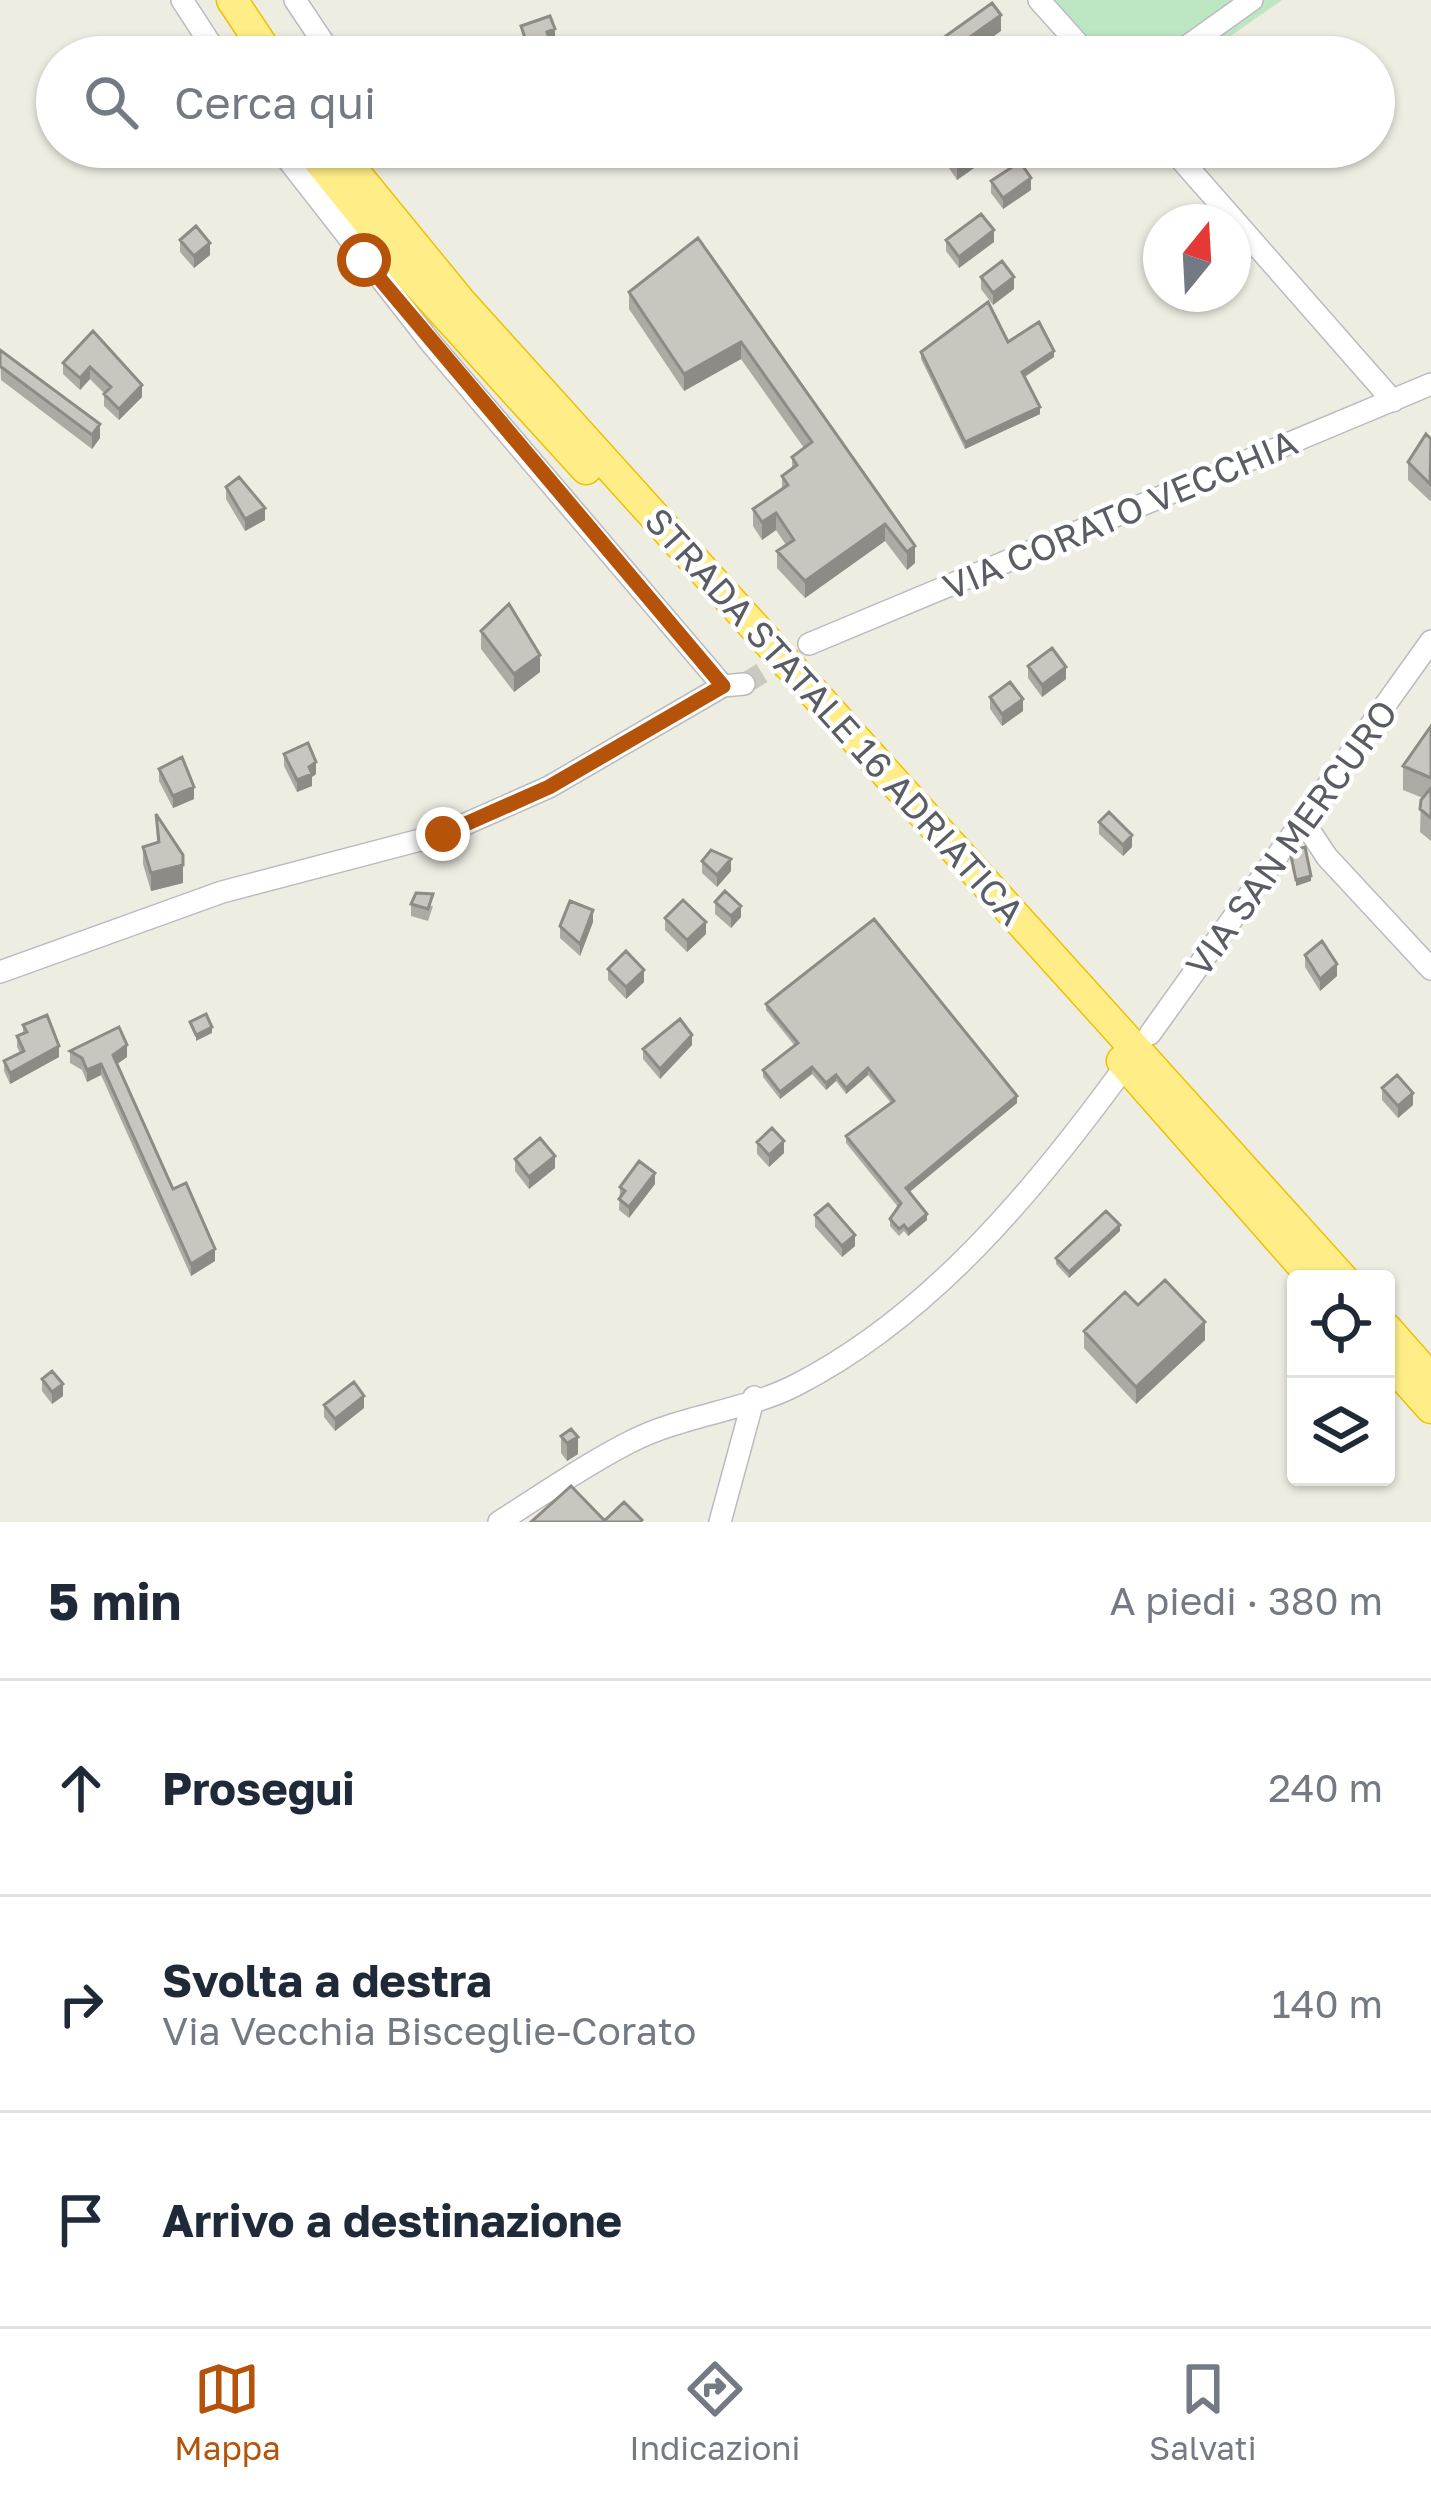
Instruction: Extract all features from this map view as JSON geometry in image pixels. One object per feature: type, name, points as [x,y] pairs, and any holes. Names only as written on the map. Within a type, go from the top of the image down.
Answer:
[{"type":"highway","points":[[210,0],[233,36]]},
{"type":"highway","points":[[232,0],[256,36]]},
{"type":"highway","name":"STRADA STATALE 16 ADRIATICA","points":[[308,168],[867,772],[1306,1270]]},
{"type":"highway","name":"STRADA STATALE 16 ADRIATICA","points":[[351,168],[460,301],[1335,1270]]},
{"type":"highway","points":[[1395,1338],[1431,1379]]},
{"type":"highway","points":[[1395,1368],[1431,1408]]},
{"type":"street","points":[[182,0],[205,36]]},
{"type":"street","points":[[295,0],[319,36]]},
{"type":"street","points":[[1039,0],[1071,36]]},
{"type":"street","points":[[1201,36],[1252,0]]},
{"type":"street","points":[[0,972],[221,892],[443,834],[549,787],[734,685],[430,343],[303,168]]},
{"type":"street","points":[[1189,168],[1393,400]]},
{"type":"street","name":"VIA CORATO VECCHIA","points":[[809,644],[1431,384]]},
{"type":"street","name":"VIA SAN MERCURO","points":[[1150,1034],[1431,641]]},
{"type":"street","points":[[1303,821],[1327,857],[1431,969]]},
{"type":"street","points":[[499,1522],[633,1440],[794,1386],[883,1327],[983,1241],[1053,1164],[1118,1076]]},
{"type":"street","points":[[720,1522],[754,1397]]},
{"type":"green space","points":[[1053,0],[1282,0],[1231,36],[1087,36]]},
{"type":"building","points":[[992,3],[1001,15],[972,36],[946,36]]},
{"type":"building","points":[[550,16],[555,29],[547,32],[548,36],[524,36],[521,26]]},
{"type":"building","points":[[1011,168],[1024,168],[1031,178],[1003,198],[991,181]]},
{"type":"building","points":[[981,214],[994,230],[959,257],[946,240]]},
{"type":"building","points":[[196,226],[210,243],[194,256],[180,240]]},
{"type":"building","points":[[698,238],[915,546],[907,552],[885,524],[805,581],[777,551],[794,540],[776,513],[762,522],[753,509],[788,485],[782,476],[797,465],[792,457],[812,442],[741,342],[684,374],[629,292]]},
{"type":"building","points":[[1002,261],[1014,277],[993,293],[981,277]]},
{"type":"building","points":[[988,302],[1008,342],[1039,322],[1054,351],[1022,372],[1040,407],[965,442],[921,352]]},
{"type":"building","points":[[93,331],[142,385],[119,409],[104,394],[111,387],[90,367],[80,378],[63,363]]},
{"type":"building","points":[[0,350],[100,424],[92,435],[0,366]]},
{"type":"building","points":[[1426,434],[1431,439],[1430,484],[1408,462]]},
{"type":"building","points":[[239,477],[265,508],[245,519],[226,487]]},
{"type":"building","points":[[509,604],[540,655],[514,674],[481,631]]},
{"type":"building","points":[[1052,648],[1066,667],[1042,685],[1028,666]]},
{"type":"building","points":[[1010,682],[1023,699],[1002,714],[990,697]]},
{"type":"building","points":[[1431,726],[1431,778],[1403,766]]},
{"type":"building","points":[[308,743],[316,762],[309,767],[312,774],[297,780],[284,754]]},
{"type":"building","points":[[182,757],[194,787],[173,796],[159,769]]},
{"type":"building","points":[[1431,788],[1431,818],[1420,809]]},
{"type":"building","points":[[1109,812],[1132,835],[1123,845],[1099,822]]},
{"type":"building","points":[[156,814],[183,855],[183,865],[151,873],[143,847],[159,842]]},
{"type":"building","points":[[1305,847],[1311,876],[1296,880],[1291,856]]},
{"type":"building","points":[[711,850],[731,859],[717,875],[702,861]]},
{"type":"building","points":[[725,891],[741,906],[731,916],[715,902]]},
{"type":"building","points":[[416,893],[433,894],[428,909],[411,904]]},
{"type":"building","points":[[683,900],[706,922],[687,940],[665,918]]},
{"type":"building","points":[[570,901],[593,910],[580,944],[560,926]]},
{"type":"building","points":[[874,919],[1017,1096],[906,1188],[927,1214],[908,1230],[904,1225],[899,1229],[890,1219],[901,1203],[846,1136],[894,1101],[868,1068],[846,1088],[836,1075],[826,1083],[812,1067],[780,1092],[763,1070],[798,1043],[766,1004]]},
{"type":"building","points":[[1322,941],[1337,964],[1320,979],[1305,955]]},
{"type":"building","points":[[626,951],[644,970],[626,987],[608,969]]},
{"type":"building","points":[[206,1014],[212,1027],[196,1035],[190,1022]]},
{"type":"building","points":[[47,1015],[59,1046],[10,1073],[4,1061],[24,1051],[17,1036],[27,1032],[23,1025]]},
{"type":"building","points":[[680,1019],[692,1035],[660,1069],[643,1049]]},
{"type":"building","points":[[119,1027],[127,1045],[113,1055],[173,1189],[186,1183],[215,1249],[191,1264],[101,1064],[87,1070],[82,1058],[70,1051]]},
{"type":"building","points":[[1397,1075],[1413,1093],[1398,1106],[1382,1088]]},
{"type":"building","points":[[772,1128],[784,1141],[769,1155],[757,1142]]},
{"type":"building","points":[[540,1138],[555,1156],[529,1177],[515,1159]]},
{"type":"building","points":[[639,1161],[655,1173],[629,1207],[619,1199],[625,1191],[620,1187]]},
{"type":"building","points":[[828,1204],[855,1235],[842,1246],[815,1215]]},
{"type":"building","points":[[1106,1211],[1120,1225],[1069,1272],[1056,1258]]},
{"type":"building","points":[[1165,1280],[1205,1322],[1136,1387],[1084,1331],[1125,1292],[1138,1305]]},
{"type":"building","points":[[52,1371],[63,1384],[52,1392],[42,1379]]},
{"type":"building","points":[[354,1382],[364,1396],[335,1419],[324,1405]]},
{"type":"building","points":[[571,1429],[578,1437],[567,1443],[561,1436]]},
{"type":"building","points":[[571,1486],[603,1522],[531,1522]]},
{"type":"building","points":[[624,1502],[640,1522],[603,1522]]},
{"type":"tunnel","points":[[744,684],[795,653]]},
{"type":"route","points":[[364,260],[723,686],[549,787],[443,834]]}]
